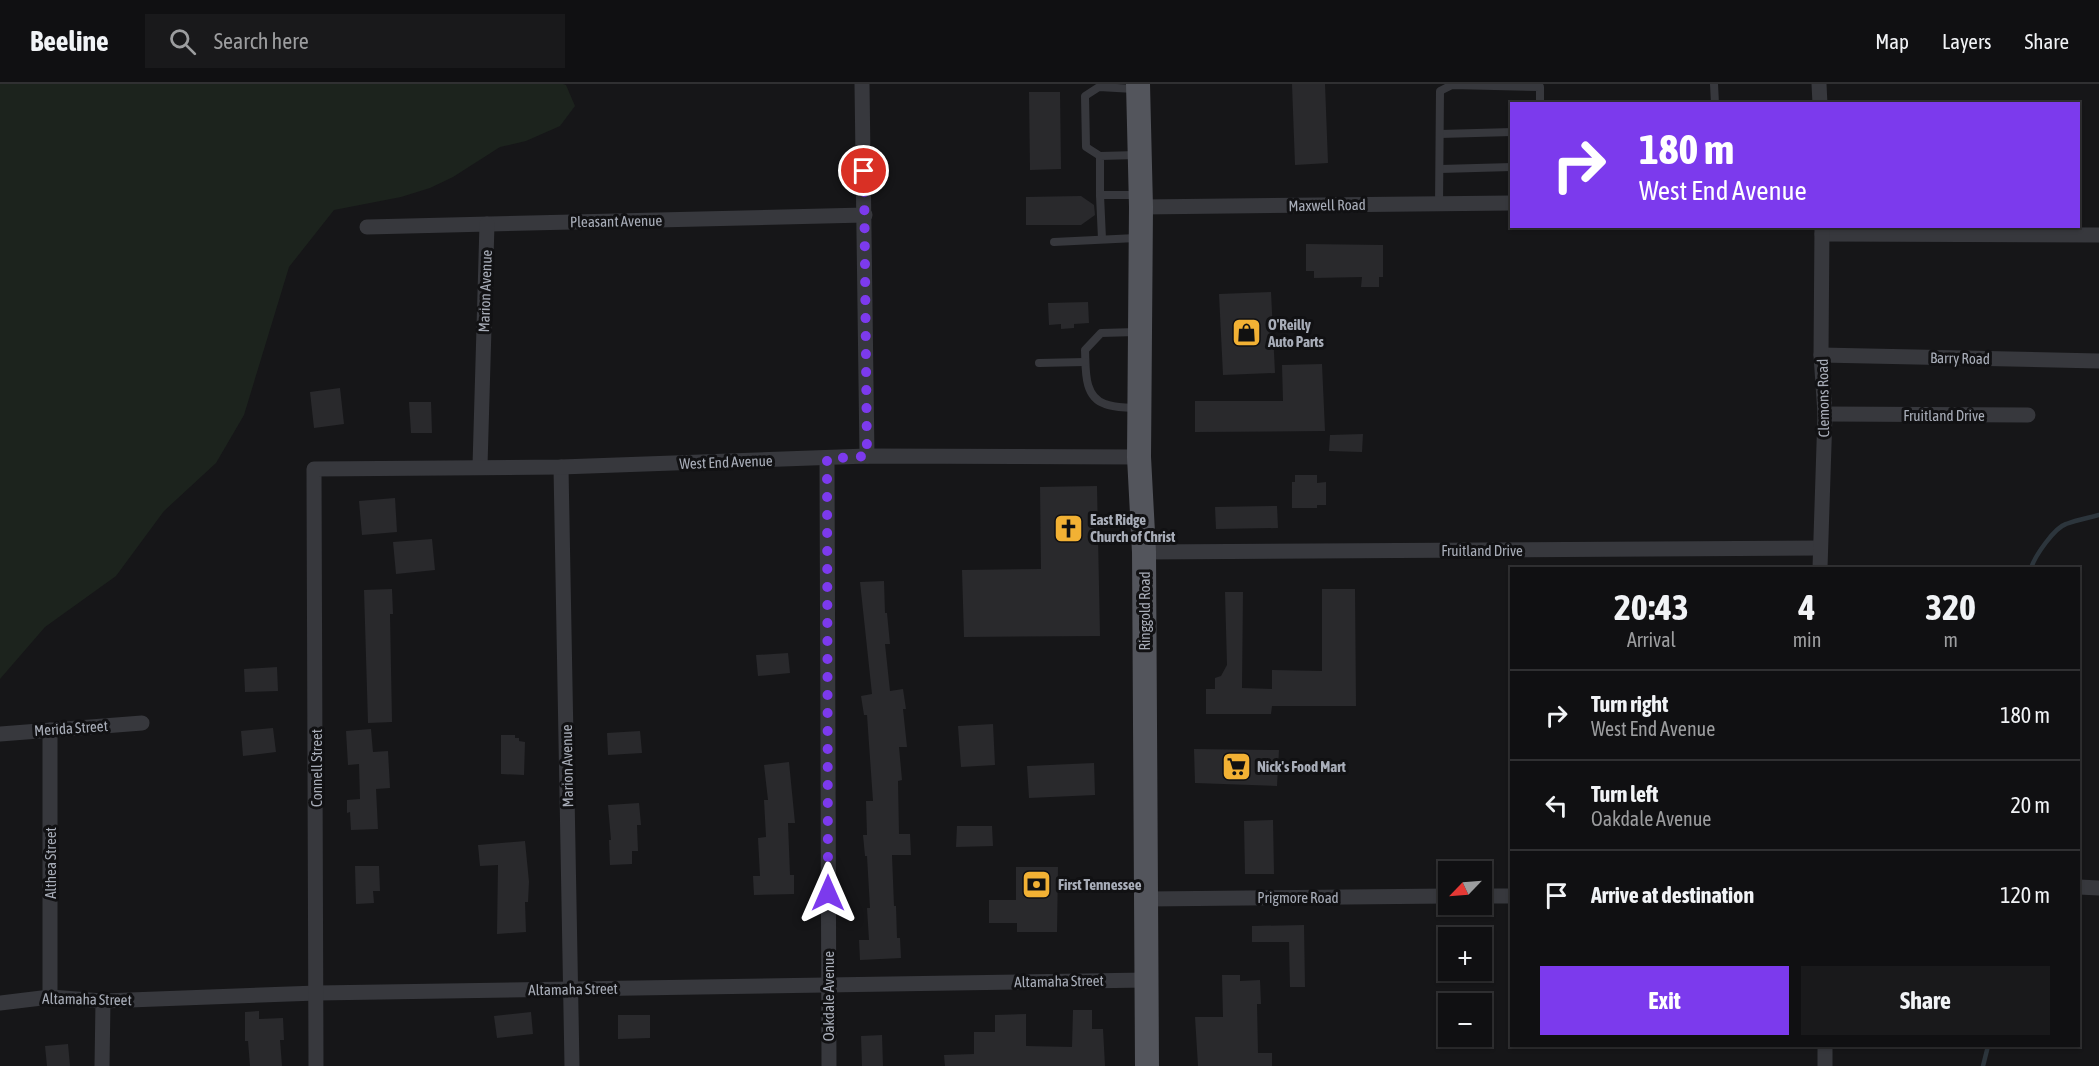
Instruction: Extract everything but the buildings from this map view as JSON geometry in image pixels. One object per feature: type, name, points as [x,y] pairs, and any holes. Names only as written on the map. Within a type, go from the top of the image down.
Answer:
[{"type":"main road","name":"Ringgold Road","points":[[1138,86],[1141,201],[1139,457],[1144,552],[1147,1066]]},
{"type":"street","points":[[862,84],[867,456]]},
{"type":"street","points":[[1819,84],[1820,102]]},
{"type":"street","name":"Maxwell Road","points":[[1141,201],[1439,205],[1510,203]]},
{"type":"street","name":"Pleasant Avenue","points":[[367,227],[865,215]]},
{"type":"street","name":"Marion Avenue","points":[[480,466],[487,224]]},
{"type":"street","points":[[1822,230],[2099,235]]},
{"type":"street","name":"Clemons Road","points":[[1820,567],[1825,414],[1821,355],[1822,230]]},
{"type":"street","name":"Barry Road","points":[[1821,355],[2099,361]]},
{"type":"street","name":"Fruitland Drive","points":[[1825,414],[2028,415]]},
{"type":"street","name":"West End Avenue","points":[[314,469],[561,466],[867,456],[1139,457]]},
{"type":"street","name":"Oakdale Avenue","points":[[827,459],[829,1066]]},
{"type":"street","name":"Marion Avenue","points":[[561,466],[572,1066]]},
{"type":"street","name":"Connell Street","points":[[314,469],[316,1066]]},
{"type":"street","name":"Fruitland Drive","points":[[1144,552],[1820,548]]},
{"type":"street","name":"Merida Street","points":[[0,734],[142,723]]},
{"type":"street","name":"Althea Street","points":[[50,730],[50,997]]},
{"type":"street","points":[[2080,887],[2099,888]]},
{"type":"street","name":"Prigmore Road","points":[[1147,899],[1438,896]]},
{"type":"street","points":[[1492,896],[1510,896]]},
{"type":"street","name":"Altamaha Street","points":[[0,1003],[50,997],[103,1001],[317,993],[1147,980]]},
{"type":"street","points":[[102,1066],[103,1001]]},
{"type":"street","points":[[1825,1047],[1825,1066]]},
{"type":"lane","points":[[1714,84],[1715,102]]},
{"type":"lane","points":[[1138,86],[1098,85],[1085,96],[1086,147],[1100,156],[1140,155]]},
{"type":"lane","points":[[1439,205],[1440,91],[1452,85],[1540,87],[1540,102]]},
{"type":"lane","points":[[1440,134],[1510,132]]},
{"type":"lane","points":[[1100,156],[1102,239]]},
{"type":"lane","points":[[1440,169],[1510,167]]},
{"type":"lane","points":[[1100,195],[1141,201]]},
{"type":"lane","points":[[1054,242],[1141,237]]},
{"type":"lane","points":[[1139,409],[1103,404],[1093,395],[1086,382],[1085,350],[1101,333],[1140,332]]},
{"type":"lane","points":[[1039,363],[1085,362]]},
{"type":"shaded area","points":[[0,84],[563,84],[566,85],[575,106],[560,126],[526,141],[500,147],[453,177],[430,188],[401,197],[334,210],[289,267],[244,415],[216,463],[164,511],[116,576],[45,627],[0,679]]},
{"type":"waterway","points":[[2031,567],[2046,543],[2061,527],[2099,515]]},
{"type":"waterway","points":[[1983,1066],[1988,1047]]},
{"type":"place","name":"O'Reilly Auto Parts","points":[[1247,333]]},
{"type":"place","name":"East Ridge Church of Christ","points":[[1069,528]]},
{"type":"place","name":"Nick's Food Mart","points":[[1236,766]]},
{"type":"place","name":"First Tennessee","points":[[1037,884]]},
{"type":"route","points":[[828,893],[827,459],[867,456],[864,171]]}]
